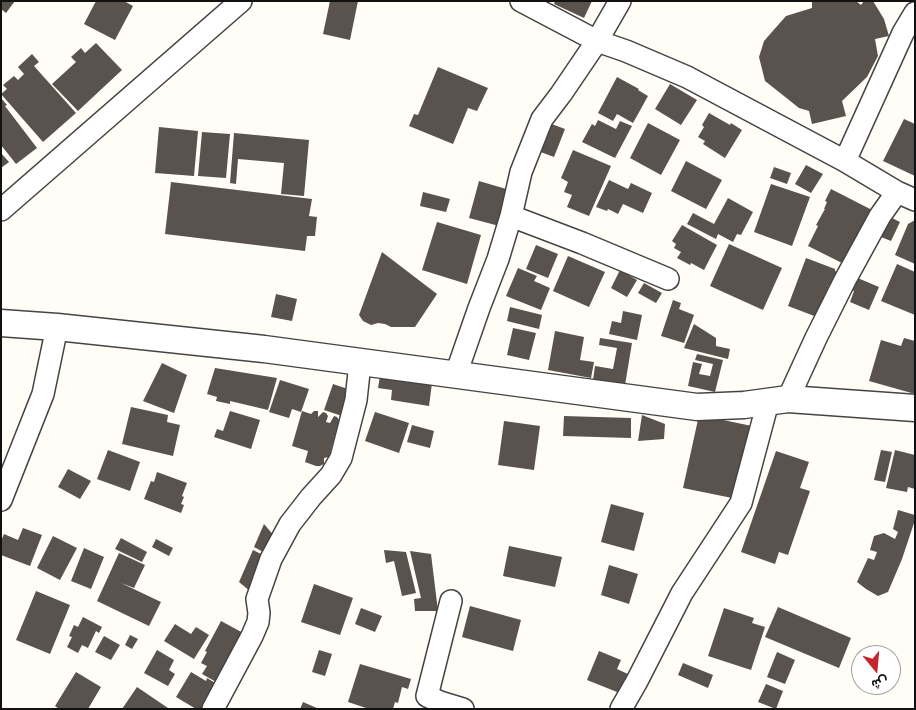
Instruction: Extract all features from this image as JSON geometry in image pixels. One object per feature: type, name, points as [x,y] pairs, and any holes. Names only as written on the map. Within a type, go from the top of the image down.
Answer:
[{"type":"street","points":[[1,210],[241,1]]},
{"type":"street","points":[[521,1],[597,41],[687,77],[906,196],[880,216],[816,338],[778,401],[741,503],[682,593],[621,709]]},
{"type":"street","points":[[456,374],[498,259],[511,216],[521,172],[542,119],[597,41],[620,1]]},
{"type":"street","points":[[844,161],[903,33],[915,13]]},
{"type":"street","points":[[511,216],[668,279]]},
{"type":"street","points":[[1,323],[57,327],[264,349],[697,407],[778,401],[915,408]]},
{"type":"street","points":[[1,500],[43,394],[57,327]]},
{"type":"street","points":[[213,709],[258,622],[257,599],[271,559],[290,524],[331,475],[341,458],[356,400],[360,363]]},
{"type":"street","points":[[451,601],[424,702],[440,702],[463,709]]},
{"type":"building","points":[[1,1],[15,1],[6,13],[1,9]]},
{"type":"building","points":[[96,1],[124,1],[133,6],[115,40],[84,24]]},
{"type":"building","points":[[330,1],[358,1],[350,40],[323,34]]},
{"type":"building","points":[[555,1],[592,1],[584,18],[554,4]]},
{"type":"building","points":[[812,1],[856,1],[861,5],[864,1],[873,1],[884,19],[889,36],[875,39],[878,56],[867,77],[842,101],[846,116],[812,124],[809,111],[799,108],[765,81],[759,57],[764,41],[786,16],[812,8]]},
{"type":"building","points":[[96,43],[122,70],[78,111],[52,84],[76,62],[71,57],[81,48],[85,53]]},
{"type":"building","points":[[32,54],[39,62],[34,66],[76,113],[43,142],[1,94],[7,89],[3,85],[14,76],[18,80],[24,74],[18,67]]},
{"type":"building","points":[[438,67],[488,88],[477,111],[468,108],[453,144],[409,126],[414,114],[418,115]]},
{"type":"building","points":[[617,77],[648,96],[633,123],[617,114],[613,121],[598,113]]},
{"type":"building","points":[[670,84],[697,100],[681,125],[655,109]]},
{"type":"building","points":[[1,98],[37,148],[16,164],[1,145]]},
{"type":"building","points":[[709,113],[742,130],[725,158],[703,144],[705,141],[698,137]]},
{"type":"building","points":[[904,119],[915,124],[915,176],[883,161]]},
{"type":"building","points":[[598,120],[616,129],[620,121],[632,126],[615,158],[582,142],[592,124],[595,126]]},
{"type":"building","points":[[549,123],[565,129],[554,157],[538,151]]},
{"type":"building","points":[[648,123],[680,140],[661,175],[630,158]]},
{"type":"building","points":[[159,127],[198,131],[194,176],[155,173]]},
{"type":"building","points":[[202,132],[230,134],[226,178],[198,176]]},
{"type":"building","points":[[234,133],[309,140],[304,196],[281,194],[284,163],[238,159],[236,184],[230,183]]},
{"type":"building","points":[[573,150],[611,166],[589,216],[567,207],[572,195],[564,192],[568,182],[561,178]]},
{"type":"building","points":[[1,153],[9,162],[1,168]]},
{"type":"building","points":[[686,161],[722,180],[706,209],[671,191]]},
{"type":"building","points":[[806,165],[823,174],[811,193],[795,184]]},
{"type":"building","points":[[774,167],[791,173],[787,184],[770,178]]},
{"type":"building","points":[[609,180],[628,189],[631,183],[652,193],[643,213],[623,204],[618,214],[608,209],[607,211],[596,207]]},
{"type":"building","points":[[479,181],[513,191],[503,227],[469,218]]},
{"type":"building","points":[[171,182],[312,199],[309,216],[317,217],[315,236],[307,236],[305,251],[165,234]]},
{"type":"building","points":[[771,184],[810,197],[792,246],[754,232]]},
{"type":"building","points":[[831,189],[874,211],[846,265],[808,246],[825,209],[827,202],[825,201]]},
{"type":"building","points":[[423,192],[450,199],[446,212],[420,206]]},
{"type":"building","points":[[728,198],[753,212],[741,235],[737,234],[733,242],[718,234],[716,239],[687,224],[693,213],[714,224]]},
{"type":"building","points":[[886,215],[900,222],[891,241],[876,235]]},
{"type":"building","points":[[915,220],[915,264],[895,255],[908,224]]},
{"type":"building","points":[[437,222],[481,235],[467,284],[422,270]]},
{"type":"building","points":[[682,225],[717,245],[704,270],[677,258],[681,252],[674,248],[676,244],[672,241]]},
{"type":"building","points":[[729,244],[782,268],[763,310],[710,286]]},
{"type":"building","points":[[536,245],[558,254],[548,278],[526,269]]},
{"type":"building","points":[[382,252],[437,294],[415,327],[391,327],[378,323],[371,325],[363,321],[359,315]]},
{"type":"building","points":[[568,256],[605,272],[589,307],[553,291]]},
{"type":"building","points":[[806,258],[835,269],[835,271],[842,274],[836,288],[829,285],[817,317],[788,306]]},
{"type":"building","points":[[897,264],[915,272],[915,315],[881,301]]},
{"type":"building","points":[[518,268],[537,276],[534,281],[550,288],[541,310],[506,296]]},
{"type":"building","points":[[620,270],[637,280],[627,297],[611,288]]},
{"type":"building","points":[[853,276],[879,287],[869,310],[850,302],[854,291],[848,288]]},
{"type":"building","points":[[644,283],[662,293],[656,303],[638,293]]},
{"type":"building","points":[[276,294],[297,299],[292,321],[271,317]]},
{"type":"building","points":[[673,300],[681,303],[679,309],[694,315],[684,343],[661,336]]},
{"type":"building","points":[[510,307],[542,315],[539,329],[507,321]]},
{"type":"building","points":[[623,311],[642,315],[637,340],[609,334],[612,321],[621,323]]},
{"type":"building","points":[[694,324],[716,338],[716,346],[730,349],[728,359],[684,348]]},
{"type":"building","points":[[513,328],[536,333],[529,360],[507,355]]},
{"type":"building","points":[[555,331],[584,337],[580,360],[594,362],[591,378],[548,370]]},
{"type":"building","points":[[600,338],[632,343],[625,385],[593,380],[595,366],[613,369],[617,348],[599,345]]},
{"type":"building","points":[[904,338],[915,341],[915,394],[869,381],[881,340],[901,346]]},
{"type":"building","points":[[697,354],[723,360],[715,392],[688,386],[693,362],[702,364],[699,374],[710,376],[713,364],[695,360]]},
{"type":"building","points":[[162,363],[187,375],[174,413],[143,401]]},
{"type":"building","points":[[215,368],[277,378],[268,410],[230,401],[230,404],[216,401],[217,397],[207,394]]},
{"type":"building","points":[[380,376],[432,383],[429,406],[391,400],[392,390],[378,388]]},
{"type":"building","points":[[280,380],[309,389],[301,412],[292,409],[289,418],[269,412]]},
{"type":"building","points":[[333,384],[354,391],[345,417],[324,410]]},
{"type":"building","points":[[131,407],[168,415],[167,422],[180,425],[173,456],[122,444]]},
{"type":"building","points":[[230,411],[260,420],[251,449],[214,437],[217,429],[223,431]]},
{"type":"building","points":[[302,411],[311,414],[314,411],[318,411],[318,417],[323,412],[326,413],[328,416],[326,422],[330,423],[334,416],[339,420],[329,457],[324,458],[324,464],[320,466],[305,462],[308,451],[292,446]]},
{"type":"building","points":[[375,412],[409,423],[399,453],[365,441]]},
{"type":"building","points":[[642,415],[665,424],[664,439],[638,441]]},
{"type":"building","points":[[699,415],[752,426],[737,499],[683,488]]},
{"type":"building","points":[[564,416],[631,418],[631,438],[563,436]]},
{"type":"building","points":[[504,421],[540,426],[534,470],[498,465]]},
{"type":"building","points":[[412,425],[434,431],[430,448],[407,442]]},
{"type":"building","points":[[108,450],[140,462],[130,491],[97,479]]},
{"type":"building","points":[[881,450],[892,452],[885,482],[874,480]]},
{"type":"building","points":[[895,450],[915,455],[915,489],[908,487],[907,492],[886,488]]},
{"type":"building","points":[[776,451],[809,462],[800,488],[810,491],[788,555],[779,552],[775,564],[741,552]]},
{"type":"building","points":[[68,469],[91,481],[80,499],[58,487]]},
{"type":"building","points":[[157,472],[187,483],[182,496],[184,497],[181,504],[184,505],[181,513],[144,499],[151,481],[154,482]]},
{"type":"building","points":[[611,504],[644,513],[634,551],[601,542]]},
{"type":"building","points":[[898,510],[915,515],[915,520],[902,559],[888,592],[878,596],[857,582],[868,558],[874,560],[877,552],[870,550],[874,536],[884,533],[895,539],[898,532],[893,529]]},
{"type":"building","points":[[264,524],[275,537],[267,554],[254,547]]},
{"type":"building","points":[[23,528],[42,535],[30,566],[1,555],[1,541],[4,534],[18,540]]},
{"type":"building","points":[[53,536],[77,548],[60,580],[37,568]]},
{"type":"building","points":[[121,538],[147,552],[142,562],[115,549]]},
{"type":"building","points":[[156,539],[173,548],[169,556],[152,547]]},
{"type":"building","points":[[509,546],[562,557],[555,587],[503,576]]},
{"type":"building","points":[[84,548],[104,557],[91,589],[71,581]]},
{"type":"building","points":[[253,550],[265,556],[251,592],[239,582]]},
{"type":"building","points":[[384,550],[406,552],[416,593],[402,596],[394,561],[386,563]]},
{"type":"building","points":[[410,551],[431,554],[438,611],[415,611],[414,599],[421,598]]},
{"type":"building","points":[[119,553],[145,565],[134,588],[121,583],[161,602],[149,626],[97,601]]},
{"type":"building","points":[[609,565],[638,574],[629,604],[601,595]]},
{"type":"building","points":[[314,584],[353,598],[340,635],[301,622]]},
{"type":"building","points":[[36,591],[70,605],[50,654],[16,640]]},
{"type":"building","points":[[470,606],[521,620],[513,651],[462,637]]},
{"type":"building","points":[[778,607],[851,638],[839,668],[765,637]]},
{"type":"building","points":[[361,608],[382,616],[375,632],[355,624]]},
{"type":"building","points":[[724,608],[754,618],[752,623],[765,627],[751,670],[708,656]]},
{"type":"building","points":[[83,617],[102,627],[99,633],[96,631],[88,648],[82,645],[78,653],[67,647],[72,637],[69,636],[74,625],[78,627]]},
{"type":"building","points":[[221,621],[245,634],[218,683],[202,674],[207,666],[201,663],[207,652],[205,651]]},
{"type":"building","points":[[175,624],[191,634],[196,627],[209,635],[194,659],[164,641]]},
{"type":"building","points":[[130,635],[138,639],[132,649],[125,645]]},
{"type":"building","points":[[104,636],[120,645],[111,660],[95,652]]},
{"type":"building","points":[[157,650],[174,660],[169,670],[175,674],[168,686],[144,673]]},
{"type":"building","points":[[319,650],[332,654],[325,676],[312,672]]},
{"type":"building","points":[[599,651],[621,660],[617,669],[630,675],[622,694],[587,680]]},
{"type":"building","points":[[777,652],[795,660],[785,684],[767,677]]},
{"type":"building","points":[[683,663],[713,675],[708,688],[678,675]]},
{"type":"building","points":[[360,664],[411,679],[408,689],[402,687],[398,703],[395,702],[393,709],[369,709],[348,702]]},
{"type":"building","points":[[76,672],[101,687],[88,709],[59,709],[55,706]]},
{"type":"building","points":[[191,672],[206,681],[207,678],[217,684],[203,709],[196,709],[176,697]]},
{"type":"building","points":[[766,684],[783,691],[776,709],[758,702]]},
{"type":"building","points":[[137,687],[168,708],[168,709],[122,709]]},
{"type":"building","points":[[303,702],[319,709],[300,709]]}]
